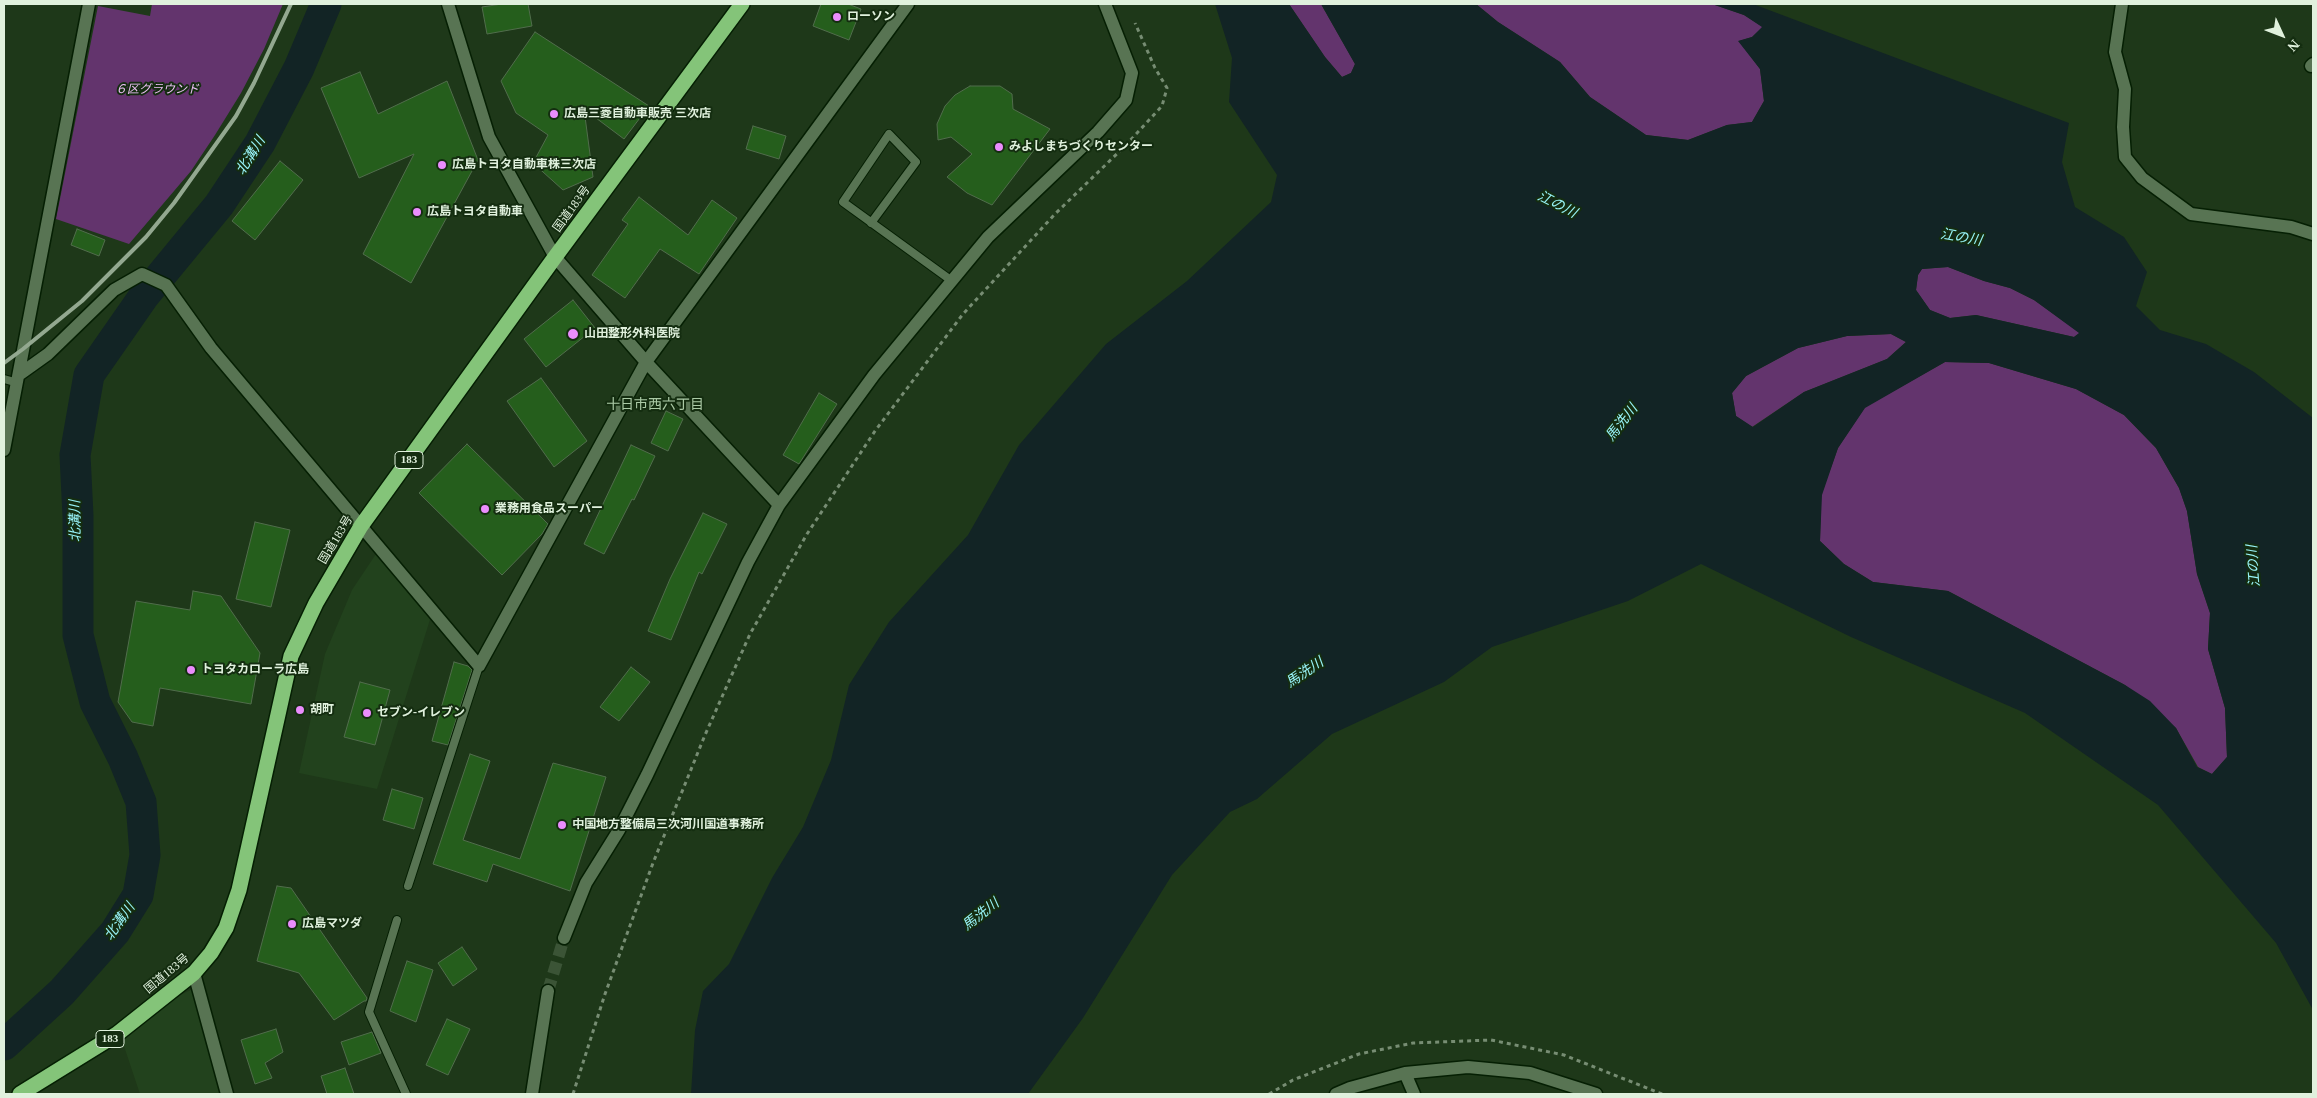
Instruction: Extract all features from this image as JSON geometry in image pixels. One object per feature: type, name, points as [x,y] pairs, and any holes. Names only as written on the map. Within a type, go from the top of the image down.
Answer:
[{"type":"highway","name":"国道183号","points":[[20,1094],[117,1034],[194,973],[211,954],[226,928],[239,890],[291,656],[316,603],[361,526],[555,257],[742,4]]},
{"type":"street","points":[[4,450],[89,4]]},
{"type":"street","points":[[448,4],[489,137],[555,257],[646,362],[779,505]]},
{"type":"street","points":[[19,379],[48,354],[114,290],[142,274],[166,285],[211,348],[478,666],[646,362],[908,4]]},
{"type":"street","points":[[564,938],[586,883],[619,830],[748,562],[779,505],[874,374],[988,237],[1098,132],[1126,100],[1132,72],[1105,4]]},
{"type":"street","points":[[2122,4],[2115,52],[2125,90],[2123,127],[2125,157],[2142,178],[2192,214],[2291,228],[2313,234]]},
{"type":"street","points":[[194,973],[227,1094]]},
{"type":"street","points":[[532,1094],[548,991]]},
{"type":"street","points":[[1336,1094],[1405,1072],[1468,1067],[1530,1073],[1596,1094]]},
{"type":"street","points":[[1405,1072],[1414,1094]]},
{"type":"lane","points":[[871,223],[916,162],[889,134],[843,202],[871,223],[952,281]]},
{"type":"lane","points":[[4,379],[19,379]]},
{"type":"lane","points":[[408,886],[478,666]]},
{"type":"lane","points":[[397,920],[369,1012],[406,1094]]},
{"type":"path","points":[[573,1094],[604,994],[704,735],[750,634],[807,534],[875,431],[963,314],[1055,214],[1162,106],[1166,88],[1134,23]]},
{"type":"shaded area","points":[[380,548],[433,610],[377,789],[299,773],[325,654],[352,590]]},
{"type":"shaded area","points":[[193,989],[225,1094],[140,1094],[117,1025]]},
{"type":"green space","name":"６区グラウンド","points":[[152,4],[283,4],[264,49],[241,93],[215,135],[191,171],[129,244],[56,219],[98,6],[150,16]]},
{"type":"green space","points":[[1289,4],[1321,4],[1355,64],[1351,73],[1342,77],[1325,57]]},
{"type":"green space","points":[[1476,4],[1712,4],[1744,15],[1763,27],[1752,37],[1739,41],[1760,69],[1764,101],[1752,122],[1727,125],[1688,140],[1646,135],[1590,97],[1560,62],[1498,22]]},
{"type":"green space","points":[[1948,267],[1984,281],[2010,288],[2034,300],[2080,333],[2074,337],[1976,315],[1950,318],[1930,310],[1916,290],[1918,275],[1922,269]]},
{"type":"green space","points":[[1891,334],[1906,342],[1887,359],[1804,392],[1752,427],[1736,416],[1732,393],[1746,376],[1798,348],[1847,336]]},
{"type":"green space","points":[[1945,362],[1989,363],[2076,389],[2124,415],[2156,448],[2179,488],[2187,511],[2197,574],[2210,613],[2208,649],[2225,708],[2227,757],[2212,774],[2198,767],[2176,728],[2125,685],[1948,591],[1873,582],[1844,564],[1820,541],[1821,495],[1838,448],[1865,407]]},
{"type":"water","points":[[1215,4],[1289,4],[1325,57],[1342,77],[1351,73],[1355,64],[1321,4],[1476,4],[1498,22],[1560,62],[1590,97],[1646,135],[1688,140],[1727,125],[1752,122],[1764,101],[1760,69],[1738,41],[1752,37],[1762,27],[1744,15],[1712,4],[1753,4],[2069,123],[2062,162],[2075,207],[2124,237],[2147,272],[2136,306],[2160,330],[2206,344],[2254,372],[2313,418],[2313,1010],[2276,943],[2158,805],[2025,713],[1851,637],[1701,564],[1628,601],[1492,647],[1444,682],[1332,734],[1257,799],[1230,812],[1172,875],[1083,1018],[1028,1094],[691,1094],[695,1030],[703,991],[729,964],[772,878],[803,827],[831,760],[849,685],[889,622],[968,535],[1019,445],[1106,344],[1187,281],[1271,202],[1277,175],[1229,102],[1232,58]],"holes":[[[1948,267],[1984,281],[2010,288],[2034,300],[2079,333],[2074,337],[1976,315],[1950,318],[1930,310],[1916,290],[1918,275],[1922,269]],[[1891,334],[1906,342],[1887,359],[1804,392],[1753,427],[1736,416],[1732,393],[1746,376],[1798,348],[1847,336]],[[1945,362],[1989,363],[2076,389],[2124,415],[2156,448],[2179,488],[2187,511],[2197,574],[2210,613],[2208,649],[2225,708],[2227,757],[2212,774],[2197,767],[2176,728],[2150,701],[2125,685],[1948,591],[1873,582],[1844,564],[1820,541],[1822,495],[1838,448],[1865,408]]]},
{"type":"building","points":[[502,4],[528,4],[532,26],[487,34],[482,7]]},
{"type":"building","name":"ローソン","points":[[821,4],[848,4],[861,9],[849,40],[813,26]]},
{"type":"building","name":"広島三菱自動車販売 三次店","points":[[535,32],[649,106],[624,139],[584,109],[593,177],[563,190],[533,163],[548,135],[516,113],[501,81]]},
{"type":"building","name":"広島トヨタ自動車","points":[[360,72],[378,114],[447,81],[478,160],[411,283],[363,254],[414,154],[359,178],[321,88]]},
{"type":"building","name":"みよしまちづくりセンター","points":[[970,86],[1000,86],[1012,94],[1013,109],[1050,129],[992,205],[967,193],[947,177],[972,154],[951,137],[938,140],[937,124],[945,106],[955,95]]},
{"type":"building","points":[[753,126],[786,136],[779,159],[746,149]]},
{"type":"building","points":[[280,161],[303,180],[255,240],[232,221]]},
{"type":"building","points":[[639,197],[688,235],[712,200],[737,218],[699,274],[660,249],[625,298],[592,275],[628,224],[622,220]]},
{"type":"building","points":[[77,229],[105,240],[99,256],[71,245]]},
{"type":"building","points":[[573,300],[595,328],[546,367],[524,339]]},
{"type":"building","points":[[541,378],[587,441],[554,467],[507,401]]},
{"type":"building","points":[[819,393],[837,404],[799,464],[783,455]]},
{"type":"building","points":[[666,411],[683,419],[668,451],[651,443]]},
{"type":"building","points":[[467,444],[548,524],[542,534],[502,575],[419,493]]},
{"type":"building","points":[[631,445],[655,456],[634,500],[632,499],[604,554],[584,544]]},
{"type":"building","points":[[703,513],[727,524],[702,574],[699,572],[671,640],[648,631],[670,579]]},
{"type":"building","points":[[255,522],[290,530],[271,607],[236,599]]},
{"type":"building","name":"トヨタカローラ広島","points":[[193,591],[221,596],[260,653],[251,704],[160,688],[153,726],[132,722],[118,702],[136,601],[190,610]]},
{"type":"building","points":[[454,662],[468,666],[472,670],[448,745],[432,741]]},
{"type":"building","points":[[631,667],[650,682],[619,721],[600,707]]},
{"type":"building","points":[[360,682],[390,690],[375,745],[344,737]]},
{"type":"building","name":"中国地方整備局三次河川国道事務所","points":[[470,754],[490,761],[463,840],[520,859],[553,763],[606,777],[570,891],[493,864],[487,882],[433,864]]},
{"type":"building","points":[[392,789],[423,798],[414,829],[383,820]]},
{"type":"building","name":"広島マツダ","points":[[277,886],[291,888],[367,998],[366,1001],[334,1020],[299,973],[257,961]]},
{"type":"building","points":[[462,947],[477,969],[453,986],[438,963]]},
{"type":"building","points":[[407,961],[433,970],[416,1022],[390,1011]]},
{"type":"building","points":[[447,1019],[470,1029],[448,1075],[426,1065]]},
{"type":"building","points":[[276,1029],[283,1052],[265,1063],[272,1078],[255,1084],[241,1040]]},
{"type":"building","points":[[372,1032],[381,1053],[349,1065],[341,1042]]},
{"type":"building","points":[[345,1068],[354,1094],[327,1094],[321,1076]]},
{"type":"waterway","name":"北溝川","points":[[4,1045],[62,992],[115,932],[138,895],[145,855],[141,802],[123,758],[95,702],[78,635],[78,516],[75,455],[89,375],[144,296],[219,205],[260,143],[299,68],[326,4]]},
{"type":"tunnel","points":[[548,991],[564,938]]},
{"type":"railway","points":[[4,363],[82,301],[146,237],[174,203],[236,116],[254,83],[291,4]]},
{"type":"place","name":"ローソン","points":[[837,17]]},
{"type":"place","name":"広島三菱自動車販売 三次店","points":[[554,114]]},
{"type":"place","name":"みよしまちづくりセンター","points":[[999,147]]},
{"type":"place","name":"広島トヨタ自動車株三次店","points":[[442,165]]},
{"type":"place","name":"広島トヨタ自動車","points":[[417,212]]},
{"type":"place","name":"山田整形外科医院","points":[[573,334]]},
{"type":"place","name":"業務用食品スーパー","points":[[485,509]]},
{"type":"place","name":"トヨタカローラ広島","points":[[191,670]]},
{"type":"place","name":"胡町","points":[[300,710]]},
{"type":"place","name":"セブン-イレブン","points":[[367,713]]},
{"type":"place","name":"中国地方整備局三次河川国道事務所","points":[[562,825]]},
{"type":"place","name":"広島マツダ","points":[[292,924]]},
{"type":"district","name":"十日市西六丁目","points":[[655,405]]},
{"type":"water label","name":"江の川","points":[[1557,205]]},
{"type":"water label","name":"江の川","points":[[1961,238]]},
{"type":"water label","name":"馬洗川","points":[[1622,423]]},
{"type":"water label","name":"江の川","points":[[2254,566]]},
{"type":"water label","name":"馬洗川","points":[[1305,673]]},
{"type":"water label","name":"馬洗川","points":[[981,915]]}]
